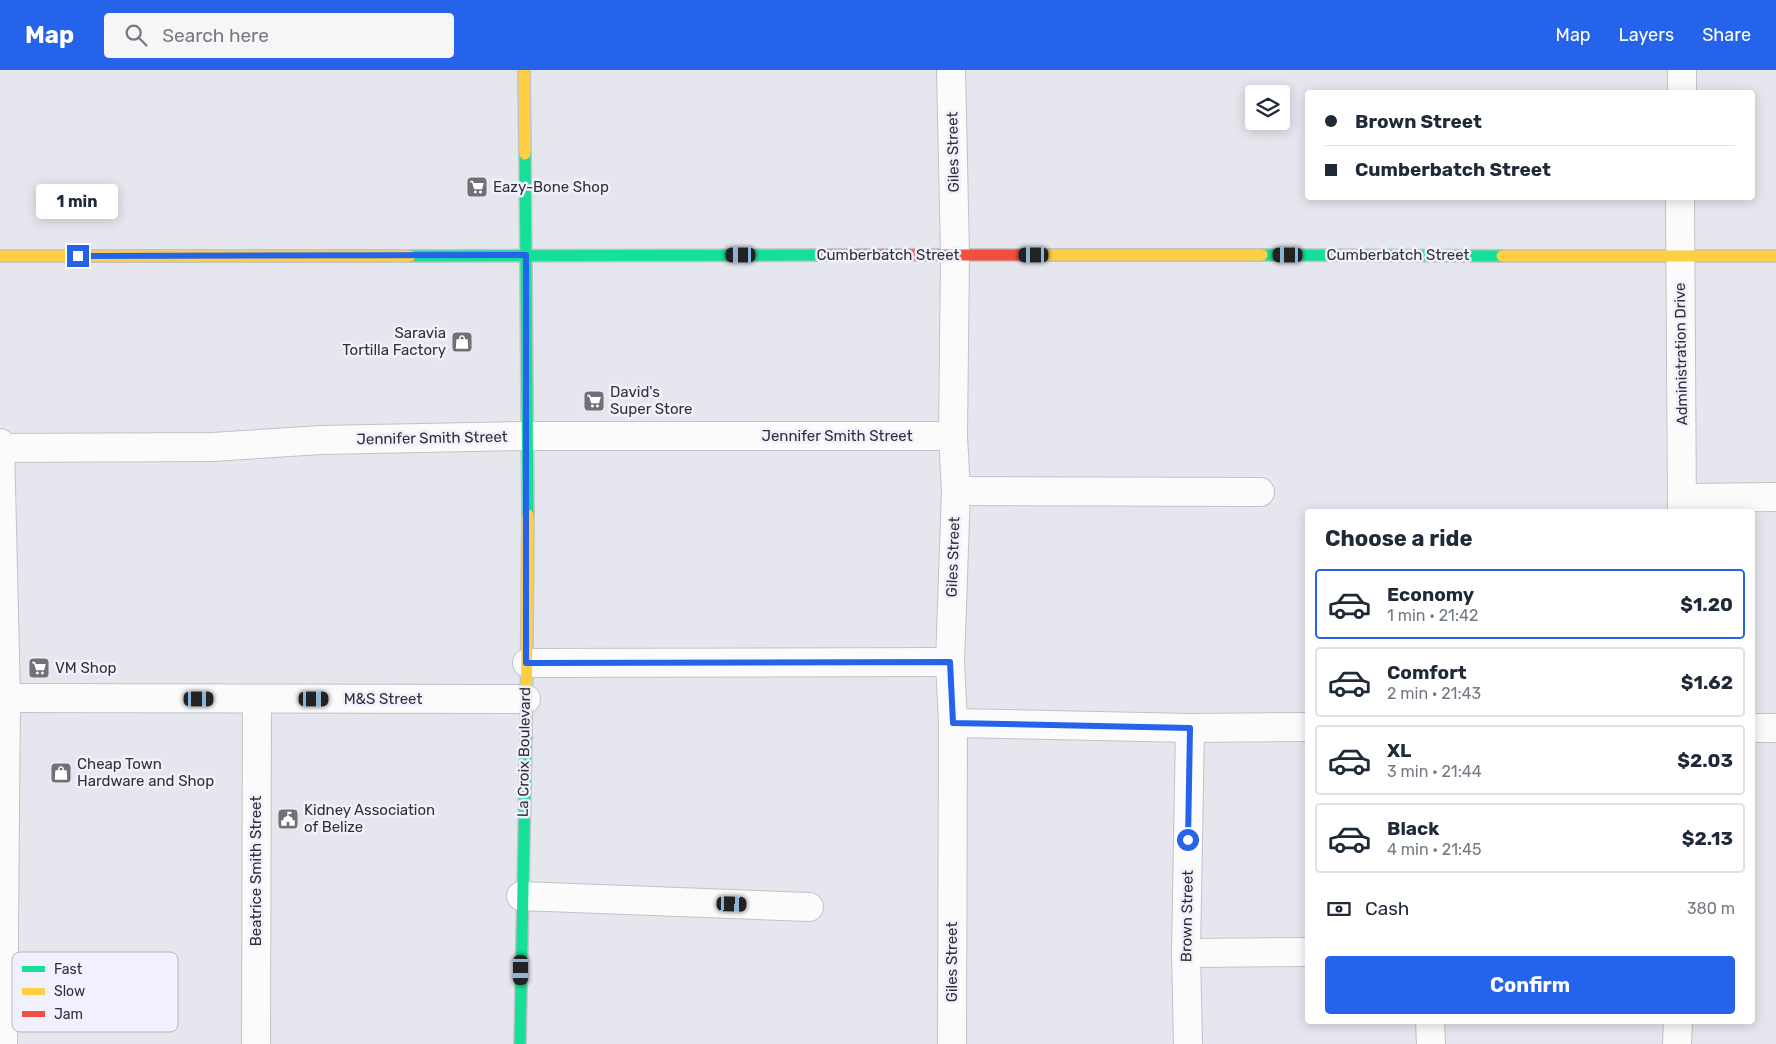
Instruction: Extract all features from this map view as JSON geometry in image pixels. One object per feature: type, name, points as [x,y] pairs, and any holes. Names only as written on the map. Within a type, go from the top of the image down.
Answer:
[{"type":"street","name":"La Croix Boulevard","points":[[520,1044],[528,436],[524,70]]},
{"type":"street","name":"Giles Street","points":[[951,70],[955,254],[953,436],[956,491],[950,662],[953,723],[952,1044]]},
{"type":"street","points":[[1682,70],[1682,90]]},
{"type":"street","name":"Administration Drive","points":[[1680,200],[1682,505]]},
{"type":"street","name":"Cumberbatch Street","points":[[0,256],[955,254],[1776,256]]},
{"type":"street","name":"Jennifer Smith Street","points":[[0,448],[213,447],[321,440],[528,436],[953,436]]},
{"type":"street","points":[[0,443],[3,698],[3,1044]]},
{"type":"street","points":[[956,491],[1260,492]]},
{"type":"street","points":[[1682,505],[1776,497]]},
{"type":"street","points":[[526,663],[950,662]]},
{"type":"street","name":"M&S Street","points":[[3,698],[526,699]]},
{"type":"street","name":"Beatrice Smith Street","points":[[256,1044],[257,699]]},
{"type":"street","points":[[953,723],[1190,728],[1305,726]]},
{"type":"street","name":"Brown Street","points":[[1188,1044],[1186,953],[1190,728]]},
{"type":"street","points":[[1755,728],[1776,728]]},
{"type":"street","points":[[521,896],[809,907]]},
{"type":"street","points":[[1186,953],[1305,952]]},
{"type":"street","points":[[1430,1024],[1431,1044]]},
{"type":"street","points":[[1677,1044],[1678,1024]]},
{"type":"traffic: fast","points":[[525,154],[528,515]]},
{"type":"traffic: fast","points":[[410,256],[822,255]]},
{"type":"traffic: fast","points":[[1262,255],[1502,256]]},
{"type":"traffic: fast","points":[[520,1044],[526,732]]},
{"type":"traffic: slow","points":[[524,70],[525,154]]},
{"type":"traffic: slow","points":[[1031,255],[1262,255]]},
{"type":"traffic: slow","points":[[0,256],[410,256]]},
{"type":"traffic: slow","points":[[1502,256],[1776,256]]},
{"type":"traffic: slow","points":[[526,732],[528,515]]},
{"type":"traffic: jam","points":[[822,255],[1031,255]]},
{"type":"place","name":"Eazy-Bone Shop","points":[[477,187]]},
{"type":"place","name":"Saravia Tortilla Factory","points":[[462,342]]},
{"type":"place","name":"David's Super Store","points":[[594,401]]},
{"type":"place","name":"VM Shop","points":[[39,668]]},
{"type":"place","name":"Cheap Town Hardware and Shop","points":[[61,773]]},
{"type":"place","name":"Kidney Association of Belize","points":[[288,819]]},
{"type":"route","points":[[78,256],[526,255],[528,436],[526,663],[950,662],[953,723],[1190,728],[1188,840]]}]
